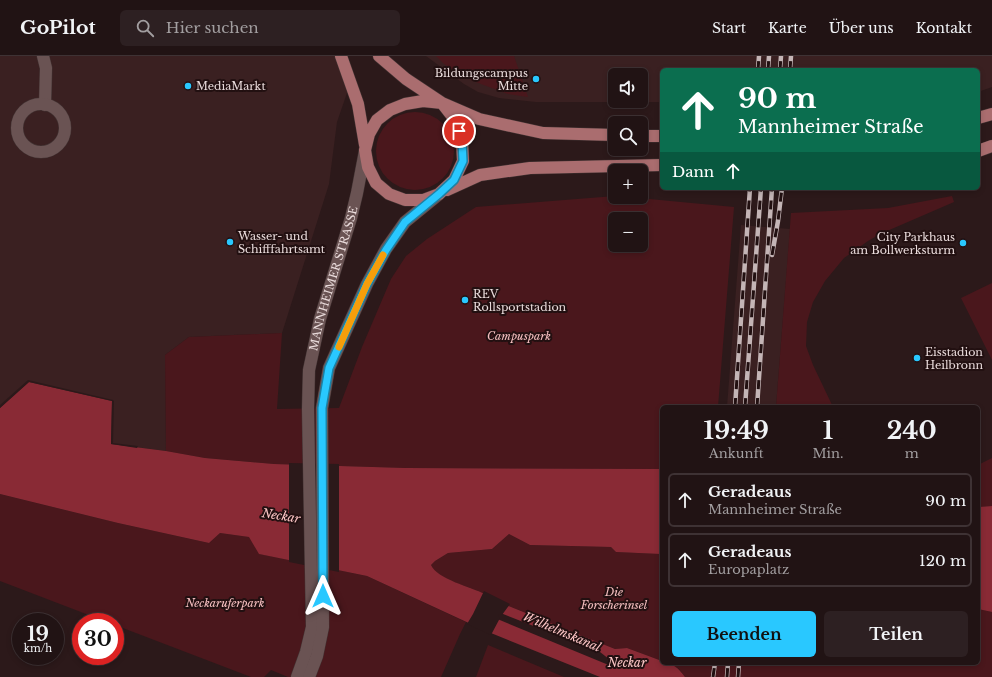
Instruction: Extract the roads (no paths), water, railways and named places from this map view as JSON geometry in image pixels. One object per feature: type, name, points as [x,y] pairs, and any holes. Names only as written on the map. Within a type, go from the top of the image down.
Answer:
[{"type":"main road","points":[[341,56],[358,104],[365,150],[368,168],[376,183],[389,194],[405,200],[423,200],[439,194],[454,180],[463,161],[462,141],[456,121],[442,104],[423,101],[405,104],[390,110],[377,120],[369,134],[365,150]]},
{"type":"main road","points":[[379,56],[406,79],[442,104],[479,119],[542,133],[608,135]]},
{"type":"main road","points":[[980,117],[992,114]]},
{"type":"main road","points":[[648,136],[660,136]]},
{"type":"main road","points":[[980,150],[992,146]]},
{"type":"main road","name":"MANNHEIMER STRASSE","points":[[439,194],[480,175],[530,168],[660,165]]},
{"type":"street","points":[[43,56],[46,68],[45,105]]},
{"type":"street","name":"MANNHEIMER STRASSE","points":[[318,627],[308,408],[309,370],[320,319],[351,218],[365,150]]},
{"type":"street","name":"MANNHEIMER STRASSE","points":[[318,627],[322,408],[329,368],[367,284],[386,250],[405,222],[439,194]]},
{"type":"street","points":[[297,677],[306,652],[318,627]]},
{"type":"street","points":[[309,677],[317,656],[318,627]]},
{"type":"water","points":[[29,382],[112,401],[111,444],[205,458],[274,464],[406,468],[660,469],[660,554],[616,552],[611,547],[530,545],[509,534],[492,549],[448,553],[431,565],[434,570],[447,578],[479,591],[501,603],[615,649],[627,648],[660,660],[660,665],[673,665],[685,677],[600,677],[486,631],[367,576],[259,554],[249,537],[220,533],[209,543],[118,523],[0,494],[0,408]],"holes":[[[498,612],[600,652],[614,663],[611,666],[495,618]]]},
{"type":"water","points":[[992,506],[992,612],[980,609],[980,507]]},
{"type":"railway","points":[[758,68],[759,56]]},
{"type":"railway","points":[[768,68],[769,56]]},
{"type":"railway","points":[[780,68],[781,56]]},
{"type":"railway","points":[[790,68],[791,56]]},
{"type":"railway","points":[[735,405],[750,190]]},
{"type":"railway","points":[[745,405],[761,190]]},
{"type":"railway","points":[[757,405],[772,190]]},
{"type":"railway","points":[[772,255],[782,190]]},
{"type":"railway","points":[[713,677],[715,665]]},
{"type":"railway","points":[[727,677],[728,665]]},
{"type":"railway","points":[[738,677],[739,665]]},
{"type":"place","name":"Bildungscampus Mitte","points":[[536,79]]},
{"type":"place","name":"MediaMarkt","points":[[188,86]]},
{"type":"place","name":"Wasser- und Schifffahrtsamt","points":[[230,242]]},
{"type":"place","name":"City Parkhaus am Bollwerksturm","points":[[963,243]]},
{"type":"place","name":"REV Rollsportstadion","points":[[465,300]]},
{"type":"place","name":"Eisstadion Heilbronn","points":[[917,358]]},
{"type":"park label","name":"Campuspark","points":[[519,336]]},
{"type":"park label","name":"Die Forscherinsel","points":[[614,598]]},
{"type":"park label","name":"Neckaruferpark","points":[[225,603]]},
{"type":"water label","name":"Neckar","points":[[281,516]]},
{"type":"water label","name":"Wilhelmskanal","points":[[562,632]]},
{"type":"water label","name":"Neckar","points":[[627,663]]}]
